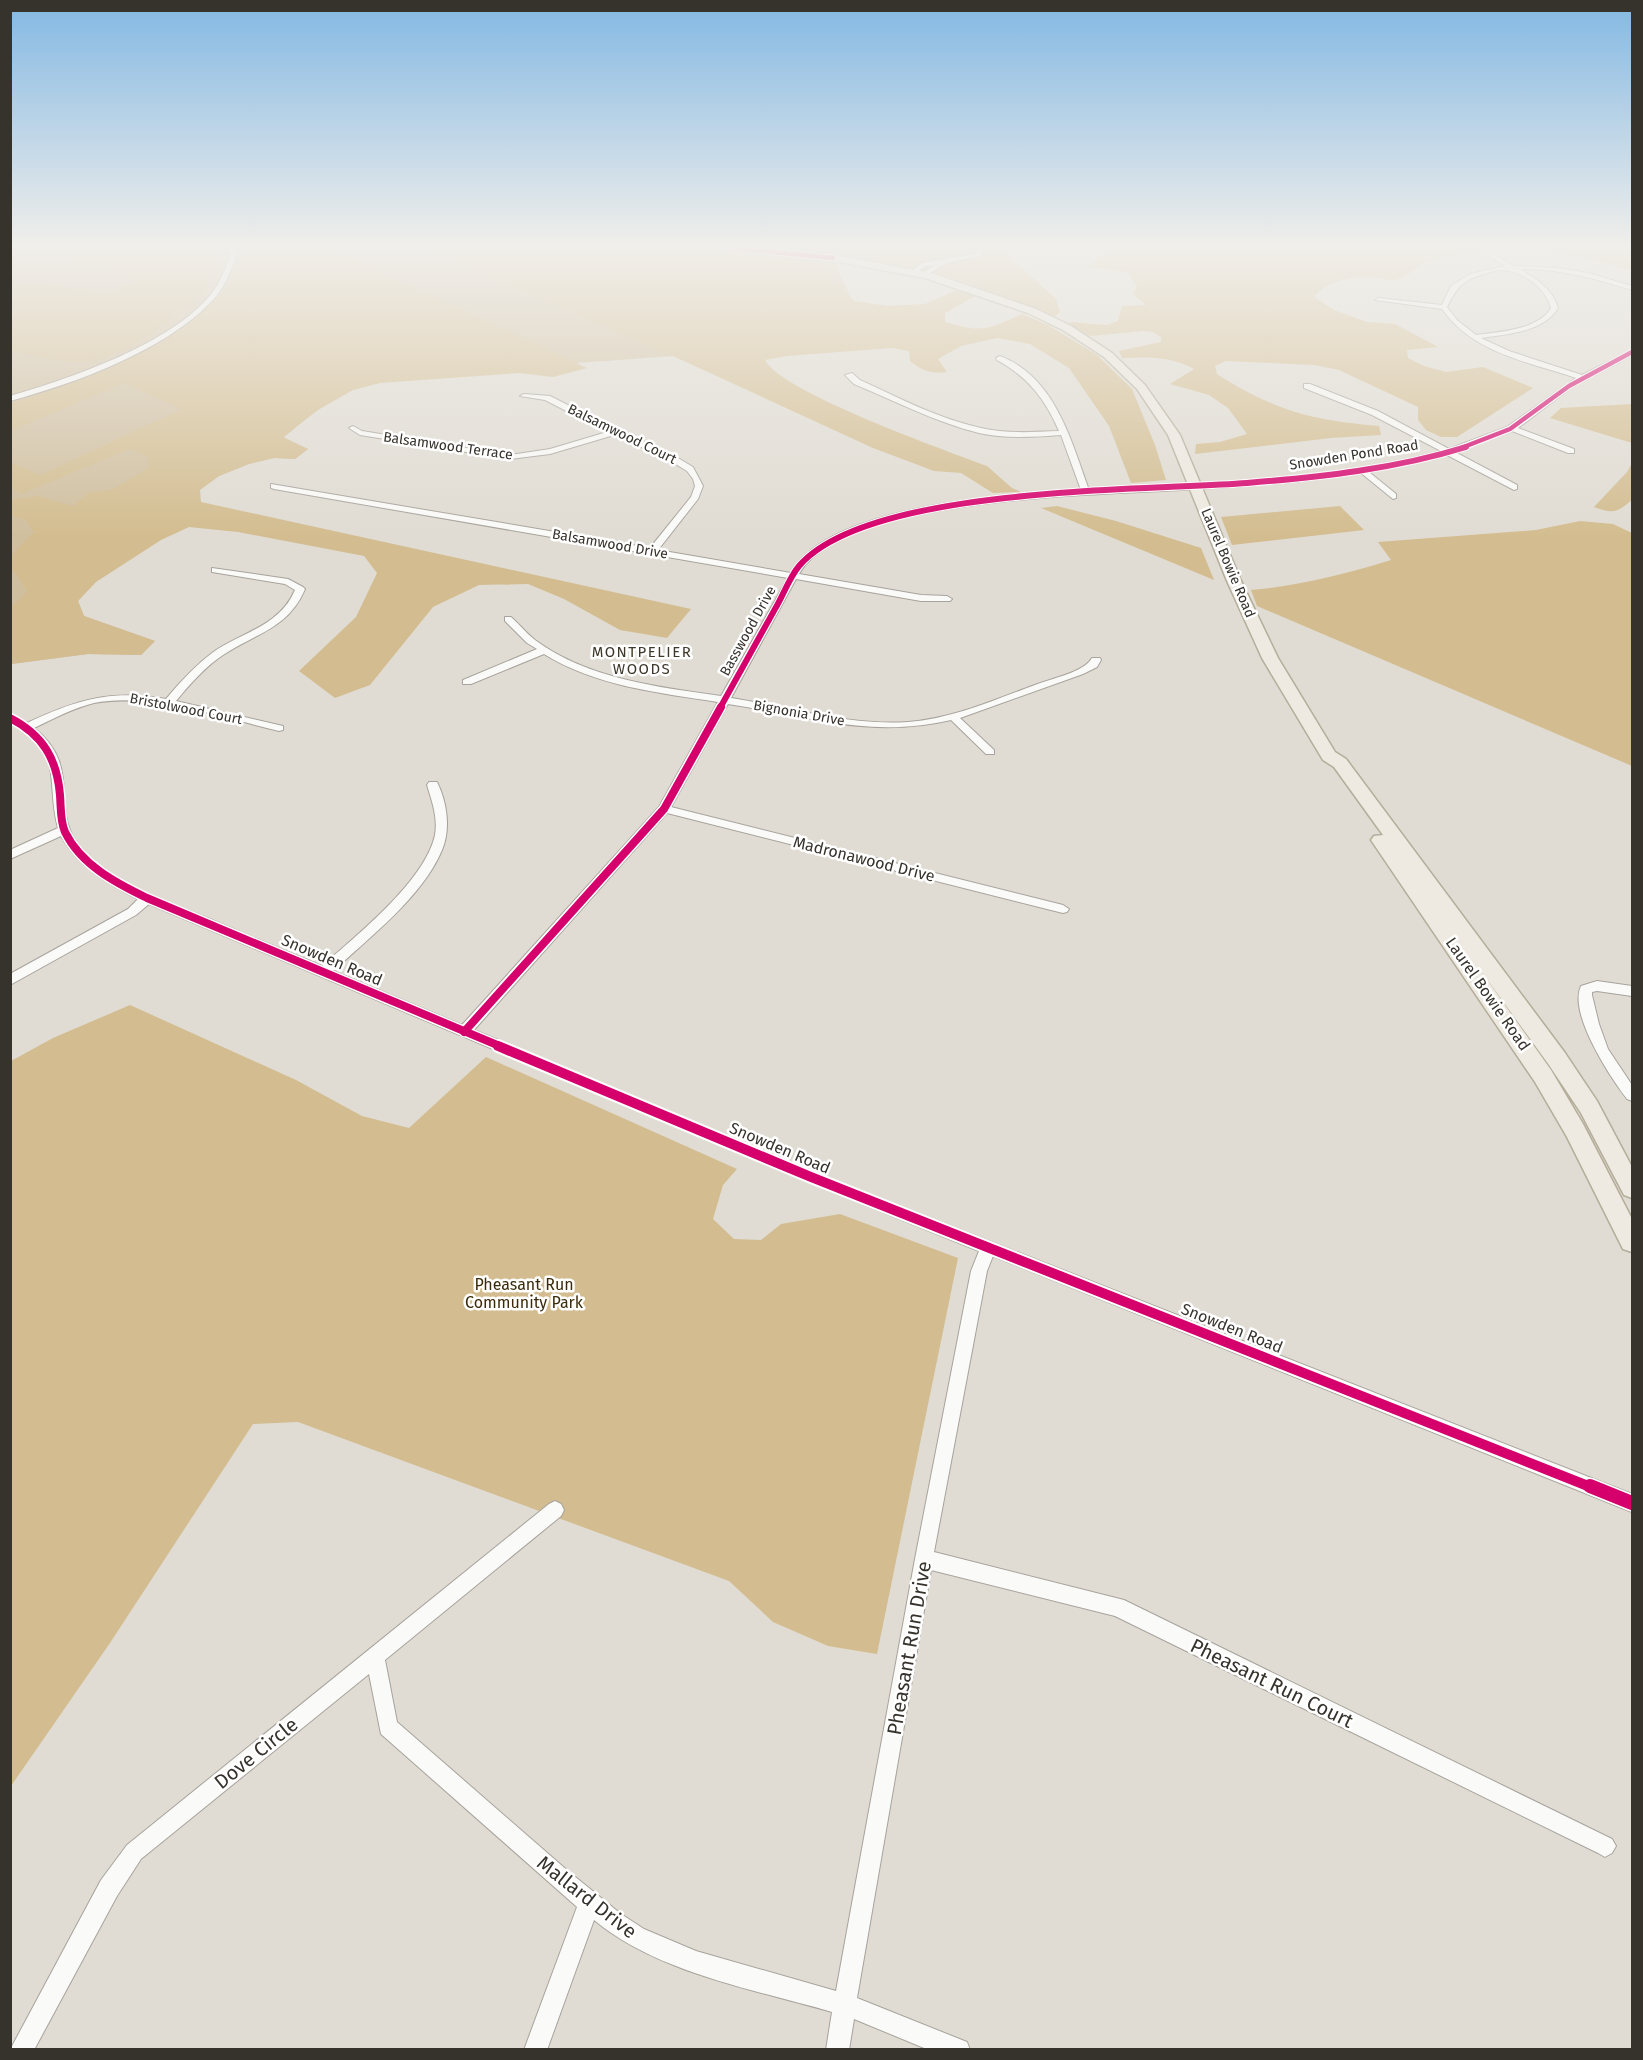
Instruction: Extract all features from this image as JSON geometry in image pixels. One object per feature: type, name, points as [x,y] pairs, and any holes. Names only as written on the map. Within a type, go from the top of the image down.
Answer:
[{"type":"main road","name":"Laurel Bowie Road","points":[[1090,343],[1108,355],[1142,387],[1174,435],[1234,581],[1270,658],[1293,700],[1329,756],[1340,763],[1526,1014],[1589,1107],[1632,1188]]},
{"type":"main road","name":"Laurel Bowie Road","points":[[1329,756],[1329,764],[1543,1076],[1632,1238]]},
{"type":"street","points":[[10,399],[105,365],[147,343]]},
{"type":"street","points":[[1486,343],[1583,378]]},
{"type":"street","name":"Snowden Pond Road","points":[[1196,487],[1362,470],[1448,452],[1511,428],[1583,378],[1632,352]]},
{"type":"street","points":[[1000,358],[1016,365],[1036,382],[1053,404],[1086,494]]},
{"type":"street","points":[[849,375],[857,382],[967,428],[1007,434],[1063,433]]},
{"type":"street","points":[[1307,386],[1368,410],[1514,487]]},
{"type":"street","name":"Balsamwood Court","points":[[524,396],[548,398],[614,432],[681,462],[697,479],[699,486],[695,497],[651,552]]},
{"type":"street","name":"Balsamwood Terrace","points":[[353,428],[360,433],[510,458],[560,450],[614,432]]},
{"type":"street","points":[[1511,428],[1571,451]]},
{"type":"street","points":[[1362,470],[1393,496]]},
{"type":"street","name":"Balsamwood Drive","points":[[274,486],[793,576],[921,597],[947,599]]},
{"type":"street","name":"Basswood Drive","points":[[464,1032],[664,809],[793,576],[806,556],[815,549],[845,532],[883,519],[962,504],[1196,487]]},
{"type":"street","points":[[168,703],[186,682],[217,654],[281,620],[300,589],[288,582],[215,570]]},
{"type":"street","name":"Bignonia Drive","points":[[508,619],[526,639],[544,650],[615,680],[880,725],[908,725],[953,717],[1079,672],[1093,665],[1096,660]]},
{"type":"street","points":[[467,682],[544,650]]},
{"type":"street","name":"Bristolwood Court","points":[[27,727],[73,706],[95,700],[134,697],[279,728]]},
{"type":"street","points":[[953,717],[990,752]]},
{"type":"street","name":"Snowden Road","points":[[10,718],[27,727],[42,741],[56,762],[60,773],[61,815],[64,830],[72,843],[92,866],[121,886],[322,973],[988,1248],[1632,1503]]},
{"type":"street","points":[[322,973],[378,921],[423,873],[441,836],[441,810],[433,785]]},
{"type":"street","name":"Madronawood Drive","points":[[664,809],[1063,909]]},
{"type":"street","points":[[10,855],[64,830]]},
{"type":"street","points":[[10,980],[132,912],[147,898]]},
{"type":"street","points":[[1632,991],[1597,986],[1586,989],[1585,995],[1597,1045],[1614,1073],[1632,1095]]},
{"type":"street","name":"Pheasant Run Drive","points":[[837,2049],[847,2005],[924,1558],[979,1271],[988,1248]]},
{"type":"street","name":"Dove Circle","points":[[21,2049],[109,1888],[134,1852],[555,1510]]},
{"type":"street","name":"Pheasant Run Court","points":[[924,1558],[1117,1607],[1605,1846]]},
{"type":"street","name":"Mallard Drive","points":[[375,1656],[388,1727],[588,1903],[636,1937],[696,1962],[847,2005],[959,2049]]},
{"type":"street","points":[[535,2049],[588,1903]]},
{"type":"shaded area","points":[[10,343],[854,343],[354,379],[283,438],[308,449],[295,459],[274,458],[249,464],[219,476],[199,490],[95,582],[78,601],[84,616],[155,641],[141,655],[88,654],[11,664]]},
{"type":"green space","points":[[11,343],[136,343],[102,358],[88,361],[49,359],[11,350]]},
{"type":"green space","points":[[154,343],[534,343],[587,368],[553,377],[520,373],[380,383],[353,390],[318,410],[283,437],[308,449],[295,459],[274,458],[249,464],[219,476],[200,490],[201,502],[691,609],[667,638],[620,630],[564,599],[528,584],[479,585],[433,607],[370,685],[335,698],[299,671],[356,617],[377,573],[364,556],[238,532],[189,527],[161,540],[96,582],[78,601],[84,616],[155,641],[141,655],[88,654],[11,664],[11,607],[27,592],[16,573],[11,571],[11,556],[34,532],[26,520],[11,515],[11,500],[38,496],[73,506],[88,493],[113,489],[148,468],[147,456],[130,449],[21,494],[11,487],[11,462],[40,475],[182,409],[124,383],[11,431],[11,403],[76,380]]},
{"type":"green space","points":[[643,343],[974,343],[961,346],[938,359],[947,372],[942,373],[923,369],[910,361],[909,351],[892,348],[786,356],[765,360],[777,373],[832,404],[987,466],[1012,488],[1021,492],[993,493],[961,473],[934,471],[873,448]]},
{"type":"green space","points":[[1025,343],[1078,343],[1097,355],[1132,389],[1155,445],[1166,480],[1131,483],[1109,426],[1069,368]]},
{"type":"green space","points":[[1156,343],[1431,343],[1438,347],[1407,350],[1408,358],[1424,366],[1446,372],[1483,367],[1533,388],[1457,437],[1441,437],[1426,430],[1418,420],[1418,407],[1339,370],[1314,365],[1226,361],[1215,366],[1217,374],[1257,397],[1313,417],[1379,426],[1381,435],[1331,438],[1195,454],[1196,444],[1220,442],[1247,434],[1228,408],[1209,395],[1170,384],[1194,369],[1168,360],[1122,358],[1119,351]]},
{"type":"green space","points":[[1632,404],[1632,443],[1550,418],[1561,408]]},
{"type":"green space","points":[[1632,463],[1632,500],[1614,511],[1594,507],[1627,472]]},
{"type":"green space","points":[[1057,506],[1116,521],[1201,548],[1214,580],[1041,508]]},
{"type":"green space","points":[[1340,506],[1364,530],[1232,545],[1221,517]]},
{"type":"green space","points":[[1580,521],[1613,524],[1632,533],[1632,766],[1257,606],[1251,590],[1322,579],[1391,560],[1378,542],[1536,530]]},
{"type":"green space","name":"Pheasant Run Community Park","points":[[130,1005],[296,1080],[362,1116],[409,1128],[486,1057],[737,1169],[723,1185],[713,1219],[734,1239],[761,1240],[781,1224],[840,1214],[958,1258],[877,1654],[828,1646],[773,1622],[729,1581],[298,1422],[253,1424],[110,1643],[11,1786],[11,1061],[53,1038]]},
{"type":"cycle path","points":[[464,1032],[664,809],[799,566],[829,541],[875,522],[932,509],[996,500],[1300,478],[1404,463],[1481,442],[1500,434],[1524,421],[1569,386],[1632,352]]},
{"type":"cycle path","points":[[10,718],[22,724],[41,740],[53,759],[59,782],[62,823],[72,844],[100,872],[147,898],[811,1177],[1632,1503]]},
{"type":"district","name":"MONTPELIER WOODS","points":[[642,660]]}]
